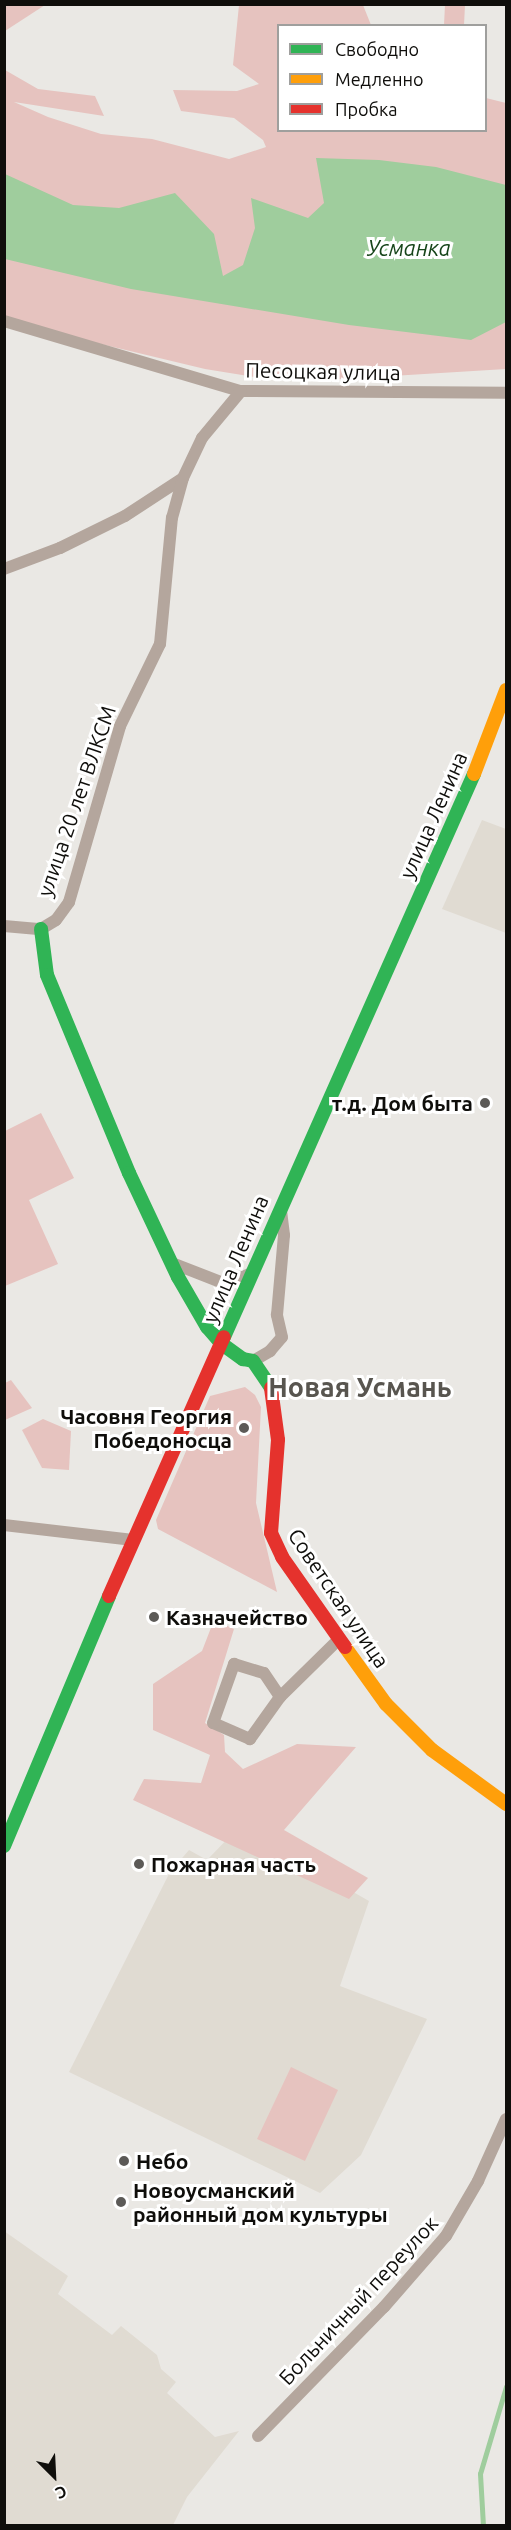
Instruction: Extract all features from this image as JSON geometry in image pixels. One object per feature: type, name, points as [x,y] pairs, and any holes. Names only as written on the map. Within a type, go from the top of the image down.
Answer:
[{"type":"main road","name":"улица Ленина","points":[[4,1846],[134,1540],[470,786],[507,690]]},
{"type":"main road","points":[[41,929],[47,975],[129,1173],[172,1263],[207,1327],[222,1344]]},
{"type":"main road","name":"Советская улица","points":[[222,1344],[243,1359],[253,1361],[268,1380],[275,1397],[278,1440],[270,1533],[338,1640],[386,1704],[432,1750],[507,1804]]},
{"type":"street","name":"Песоцкая улица","points":[[4,321],[245,391],[507,393]]},
{"type":"street","name":"улица 20 лет ВЛКСМ","points":[[41,929],[56,920],[69,902],[120,726],[160,644],[172,518],[183,478],[202,438],[245,391]]},
{"type":"street","points":[[4,569],[60,548],[125,516],[183,478]]},
{"type":"street","points":[[4,927],[41,929]]},
{"type":"street","points":[[253,1361],[270,1352],[282,1338],[277,1315],[284,1235],[280,1208]]},
{"type":"street","points":[[172,1263],[226,1284],[252,1273]]},
{"type":"street","points":[[4,1525],[134,1540]]},
{"type":"street","points":[[280,1697],[264,1673],[234,1664],[213,1723],[249,1739],[280,1697],[338,1640]]},
{"type":"street","name":"Больничный переулок","points":[[258,2436],[384,2307],[446,2236],[478,2181],[507,2119]]},
{"type":"shaded area","points":[[5,4],[45,4],[45,5],[5,31]]},
{"type":"shaded area","points":[[239,5],[363,5],[371,24],[277,24],[277,132],[487,132],[487,98],[506,103],[506,369],[310,381],[261,378],[205,369],[5,321],[5,70],[38,89],[95,96],[104,116],[14,102],[48,117],[101,134],[152,139],[229,159],[266,147],[263,140],[234,118],[181,111],[173,90],[237,91],[259,84],[233,65]]},
{"type":"shaded area","points":[[445,5],[465,5],[464,24],[444,24]]},
{"type":"shaded area","points":[[482,820],[506,829],[506,933],[442,909]]},
{"type":"shaded area","points":[[41,1113],[74,1178],[29,1200],[58,1264],[5,1286],[5,1131]]},
{"type":"shaded area","points":[[11,1380],[32,1408],[5,1420],[5,1383]]},
{"type":"shaded area","points":[[245,1387],[255,1395],[261,1407],[256,1503],[277,1592],[158,1529],[156,1520],[210,1396]]},
{"type":"shaded area","points":[[43,1419],[71,1431],[69,1470],[42,1468],[22,1430]]},
{"type":"shaded area","points":[[214,1620],[234,1629],[205,1723],[224,1735],[225,1752],[243,1769],[297,1744],[356,1747],[284,1830],[368,1878],[349,1899],[133,1800],[144,1779],[201,1783],[210,1755],[153,1730],[153,1684],[202,1651]]},
{"type":"shaded area","points":[[239,1827],[369,1901],[340,1986],[427,2019],[361,2155],[320,2193],[69,2072],[170,1872],[189,1850],[207,1860]]},
{"type":"shaded area","points":[[291,2067],[338,2090],[305,2161],[257,2139]]},
{"type":"shaded area","points":[[4,2231],[68,2276],[58,2294],[112,2335],[121,2326],[157,2355],[161,2369],[176,2382],[167,2393],[215,2437],[239,2431],[187,2497],[173,2525],[5,2525]]},
{"type":"water","name":"Усманка","points":[[316,158],[379,160],[436,167],[506,185],[506,322],[471,340],[349,325],[131,289],[5,259],[5,174],[73,205],[119,208],[175,193],[214,234],[223,276],[243,265],[255,228],[251,198],[308,218],[324,203]]},
{"type":"waterway","points":[[483,2526],[480,2474],[506,2387]]},
{"type":"traffic: fast","points":[[224,1337],[474,774]]},
{"type":"traffic: fast","points":[[41,929],[47,975],[129,1173],[178,1277],[207,1327],[222,1344],[243,1359],[253,1361],[271,1388]]},
{"type":"traffic: fast","points":[[4,1846],[109,1596]]},
{"type":"traffic: slow","points":[[474,774],[506,690]]},
{"type":"traffic: slow","points":[[345,1647],[386,1704],[432,1750],[506,1804]]},
{"type":"traffic: jam","points":[[109,1596],[224,1337]]},
{"type":"traffic: jam","points":[[271,1388],[278,1440],[271,1533],[282,1557],[345,1647]]},
{"type":"place","name":"т.д. Дом быта","points":[[485,1103]]},
{"type":"place","name":"Часовня Георгия Победоносца","points":[[244,1428]]},
{"type":"place","name":"Казначейство","points":[[154,1617]]},
{"type":"place","name":"Пожарная часть","points":[[139,1864]]},
{"type":"place","name":"Небо","points":[[124,2161]]},
{"type":"place","name":"Новоусманский районный дом культуры","points":[[121,2202]]},
{"type":"district","name":"Новая Усмань","points":[[360,1388]]}]
